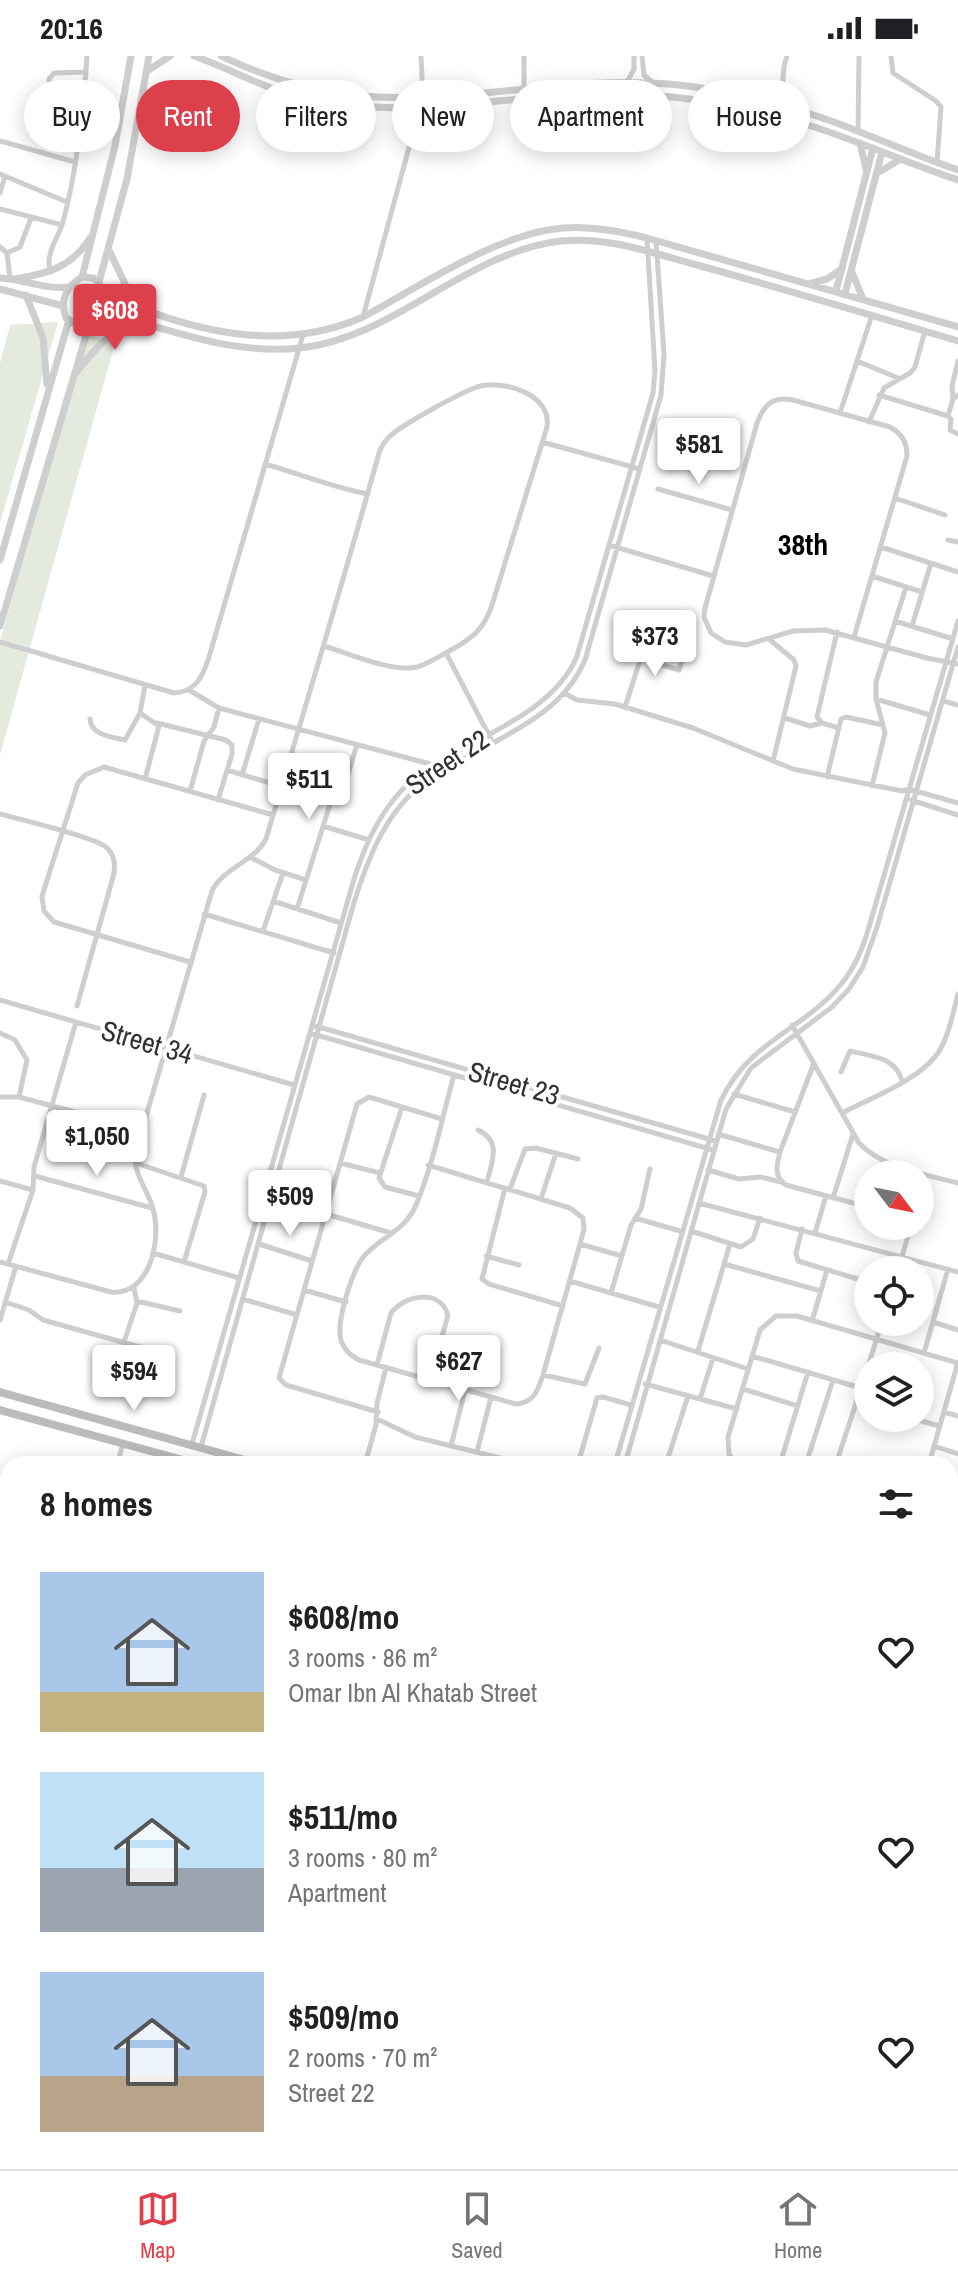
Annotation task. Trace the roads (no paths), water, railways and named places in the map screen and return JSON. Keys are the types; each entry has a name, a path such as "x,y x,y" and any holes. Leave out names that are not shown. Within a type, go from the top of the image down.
{"main road":[{"path":"0,1392 229,1456"},
{"path":"22,1416 27,1400"},
{"path":"0,1410 168,1456"}],"street":[{"path":"85,80 87,56"},
{"path":"82,277 115,146 131,56"},
{"path":"0,626 72,379 90,322 99,311 103,292 99,282 127,179 149,56"},
{"path":"147,71 170,56"},
{"path":"194,56 256,81"},
{"path":"221,56 284,80"},
{"path":"421,56 422,80"},
{"path":"524,56 524,80"},
{"path":"628,80 634,69 634,56"},
{"path":"642,56 644,75 650,80"},
{"path":"783,80 787,56"},
{"path":"858,131 859,56"},
{"path":"891,56 893,73 941,107 937,162"},
{"path":"49,80 54,73 86,72"},
{"path":"810,115 958,170"},
{"path":"810,126 958,180"},
{"path":"0,141 75,162"},
{"path":"860,143 867,173"},
{"path":"863,299 847,270 873,148"},
{"path":"51,272 48,260 62,225 76,152"},
{"path":"363,317 408,152"},
{"path":"841,292 882,152"},
{"path":"877,173 901,159"},
{"path":"0,193 3,175 67,202"},
{"path":"0,209 62,225"},
{"path":"7,253 20,247 31,218"},
{"path":"103,292 138,309 219,333 303,335 345,325 363,317 462,264 526,235 583,227 612,229 647,238 958,327"},
{"path":"12,279 51,272 73,258 93,233"},
{"name":"Street 22","path":"196,1447 259,1244 318,1036 341,923 369,840 398,794 435,765 538,703 569,673 577,656 655,382 647,238"},
{"path":"72,379 99,344 123,328 150,325 217,344 249,349 299,349 353,334 528,247 582,240 619,244 657,254 958,341"},
{"name":"Street 22","path":"196,1447 239,1278 294,1085 365,870 397,810 428,781 534,718 564,693 585,660 661,395 664,372 656,241"},
{"path":"0,247 7,253 12,279"},
{"path":"109,249 126,286 157,314"},
{"path":"810,283 847,270"},
{"path":"0,278 51,288 69,287 82,277 99,282"},
{"path":"69,287 63,306 69,320 78,325 90,322"},
{"path":"0,289 63,306"},
{"path":"26,295 39,323 46,353 46,400"},
{"path":"99,311 164,329"},
{"path":"840,413 872,315"},
{"path":"0,560 3,538 69,320"},
{"path":"869,422 879,395 891,382 910,373 915,367 925,331"},
{"path":"0,642 174,693 189,690 196,684 205,668 303,335"},
{"path":"249,349 250,336"},
{"path":"857,361 899,378"},
{"path":"948,416 956,397 952,386 958,361"},
{"path":"0,1262 111,1292 134,1288 145,1272 153,1253 156,1227 153,1208 139,1179 135,1155 190,962 212,891 219,880 251,858 262,846 300,730 379,453 389,437 478,387 503,386 538,399 548,415 542,442 486,622 471,639 416,667 402,668 324,646"},
{"path":"879,395 948,416 951,419 950,430 958,434"},
{"path":"854,637 907,456 907,447 898,432 869,422 785,398 771,401 764,407 757,423 713,576 704,617 711,633 717,639 746,645 804,629 837,632 854,637 945,662 956,664"},
{"path":"542,442 640,469"},
{"path":"265,464 307,475 328,486 368,494"},
{"path":"21,485 32,484 39,491"},
{"path":"658,489 732,510"},
{"path":"895,498 945,515"},
{"path":"948,540 958,542"},
{"path":"609,545 713,576"},
{"path":"881,547 958,572"},
{"path":"912,626 931,563"},
{"path":"872,576 922,592"},
{"path":"872,786 884,740 876,682 906,587"},
{"path":"895,621 953,639"},
{"path":"627,1456 713,1150 734,1094 751,1068 840,999 863,967 880,919 930,715 958,621"},
{"path":"822,723 817,714 837,632"},
{"path":"769,639 794,660 796,666 773,761"},
{"path":"912,790 956,664 958,647"},
{"path":"625,707 639,658 642,650 647,648 682,660 679,670 639,658"},
{"path":"446,653 493,743"},
{"path":"90,719 96,732 127,739 140,713 145,685"},
{"path":"189,690 219,708 435,765"},
{"path":"564,693 577,700 625,707 714,735 773,761 827,777 902,791 912,790 958,803"},
{"path":"876,699 930,715"},
{"path":"943,701 958,705"},
{"path":"190,791 204,741 214,727 219,708"},
{"path":"140,713 157,723 209,735 232,745 218,800"},
{"path":"827,777 841,719 846,717 884,726"},
{"path":"785,718 810,726 822,723 839,728"},
{"path":"242,775 259,719"},
{"path":"145,779 159,728 157,723"},
{"path":"297,909 323,826 337,790 348,774 357,745"},
{"path":"190,962 54,922 44,911 42,896 73,795 85,775 104,767 273,815"},
{"path":"227,770 283,787"},
{"path":"286,775 337,790"},
{"path":"902,791 910,799 958,815"},
{"path":"617,1456 707,1139 721,1100 734,1076 756,1052 831,995 857,960 910,799"},
{"path":"0,814 103,845 115,862 77,1006"},
{"path":"323,826 369,840"},
{"path":"251,858 306,880"},
{"path":"263,931 283,873"},
{"path":"273,901 341,923"},
{"path":"204,914 336,954"},
{"path":"842,1113 902,1081 936,1056 945,1040 958,994"},
{"name":"Street 34","path":"0,1000 294,1085"},
{"path":"8,1264 33,1190 51,1106 76,1022"},
{"name":"Street 23","path":"312,1025 716,1141"},
{"path":"792,1025 859,1143 884,1160"},
{"path":"0,1033 15,1040 27,1060 19,1097"},
{"name":"Street 23","path":"310,1033 713,1150"},
{"path":"841,1072 850,1051 893,1064 902,1081"},
{"path":"781,1182 776,1172 780,1152 814,1063"},
{"path":"428,1165 580,1213 584,1223 570,1281 538,1391 529,1401 516,1404 359,1360 342,1345 339,1333 360,1261 410,1218 454,1075"},
{"path":"734,1094 795,1112"},
{"path":"181,1177 204,1095"},
{"path":"0,1097 19,1097 142,1130"},
{"path":"442,1119 369,1097 360,1100 280,1381 378,1416 402,1432 491,1456"},
{"path":"402,1107 380,1173 380,1183 419,1196"},
{"path":"478,1130 491,1139 495,1148 487,1182"},
{"path":"815,1233 854,1133"},
{"path":"718,1134 780,1152"},
{"path":"563,1306 485,1282 481,1275 508,1189 525,1149 531,1147 578,1159"},
{"path":"541,1199 556,1153"},
{"path":"136,1163 201,1183 205,1189 184,1262"},
{"path":"340,1163 380,1173"},
{"path":"611,1293 635,1218 641,1209 650,1169"},
{"path":"708,1170 739,1179 761,1177 854,1203"},
{"path":"34,1175 153,1208"},
{"path":"934,1177 958,1183"},
{"path":"0,1181 33,1190"},
{"path":"699,1203 902,1256 907,1240"},
{"path":"326,1214 392,1234"},
{"path":"635,1218 681,1231"},
{"path":"691,1231 741,1247 750,1243 760,1218"},
{"path":"802,1229 797,1258 800,1262 854,1278"},
{"path":"259,1244 312,1261"},
{"path":"580,1244 622,1256"},
{"path":"698,1351 730,1244"},
{"path":"153,1253 239,1278"},
{"path":"486,1256 519,1265"},
{"path":"724,1264 821,1291"},
{"path":"934,1265 958,1272"},
{"path":"0,1317 16,1266"},
{"path":"934,1318 948,1269"},
{"path":"812,1321 827,1270"},
{"path":"570,1281 659,1307"},
{"path":"124,1342 137,1303 134,1288"},
{"path":"304,1290 346,1302"},
{"path":"377,1365 391,1313 396,1306 411,1297 439,1302 447,1309 448,1315 430,1380"},
{"path":"243,1299 297,1315"},
{"path":"5,1302 22,1306 43,1320 172,1356"},
{"path":"137,1303 180,1311"},
{"path":"732,1456 727,1446 748,1369 760,1330 770,1319 782,1315 812,1321 920,1352"},
{"path":"934,1322 958,1330"},
{"path":"873,1352 878,1336"},
{"path":"660,1340 748,1369"},
{"path":"543,1375 585,1384 599,1348"},
{"path":"752,1356 854,1386"},
{"path":"931,1456 958,1362 934,1356"},
{"path":"700,1399 713,1358"},
{"path":"367,1456 386,1368"},
{"path":"782,1456 808,1372"},
{"path":"809,1456 833,1380"},
{"path":"638,1382 737,1409"},
{"path":"743,1389 798,1406"},
{"path":"451,1446 465,1390"},
{"path":"669,1456 688,1396"},
{"path":"477,1452 491,1397"},
{"path":"580,1456 597,1398 631,1405"},
{"path":"839,1456 854,1408"},
{"path":"943,1412 958,1416"},
{"path":"934,1425 939,1426"},
{"path":"119,1456 123,1444"},
{"path":"934,1446 958,1454"}],"district":[{"name":"38th","path":"803,545"}]}
